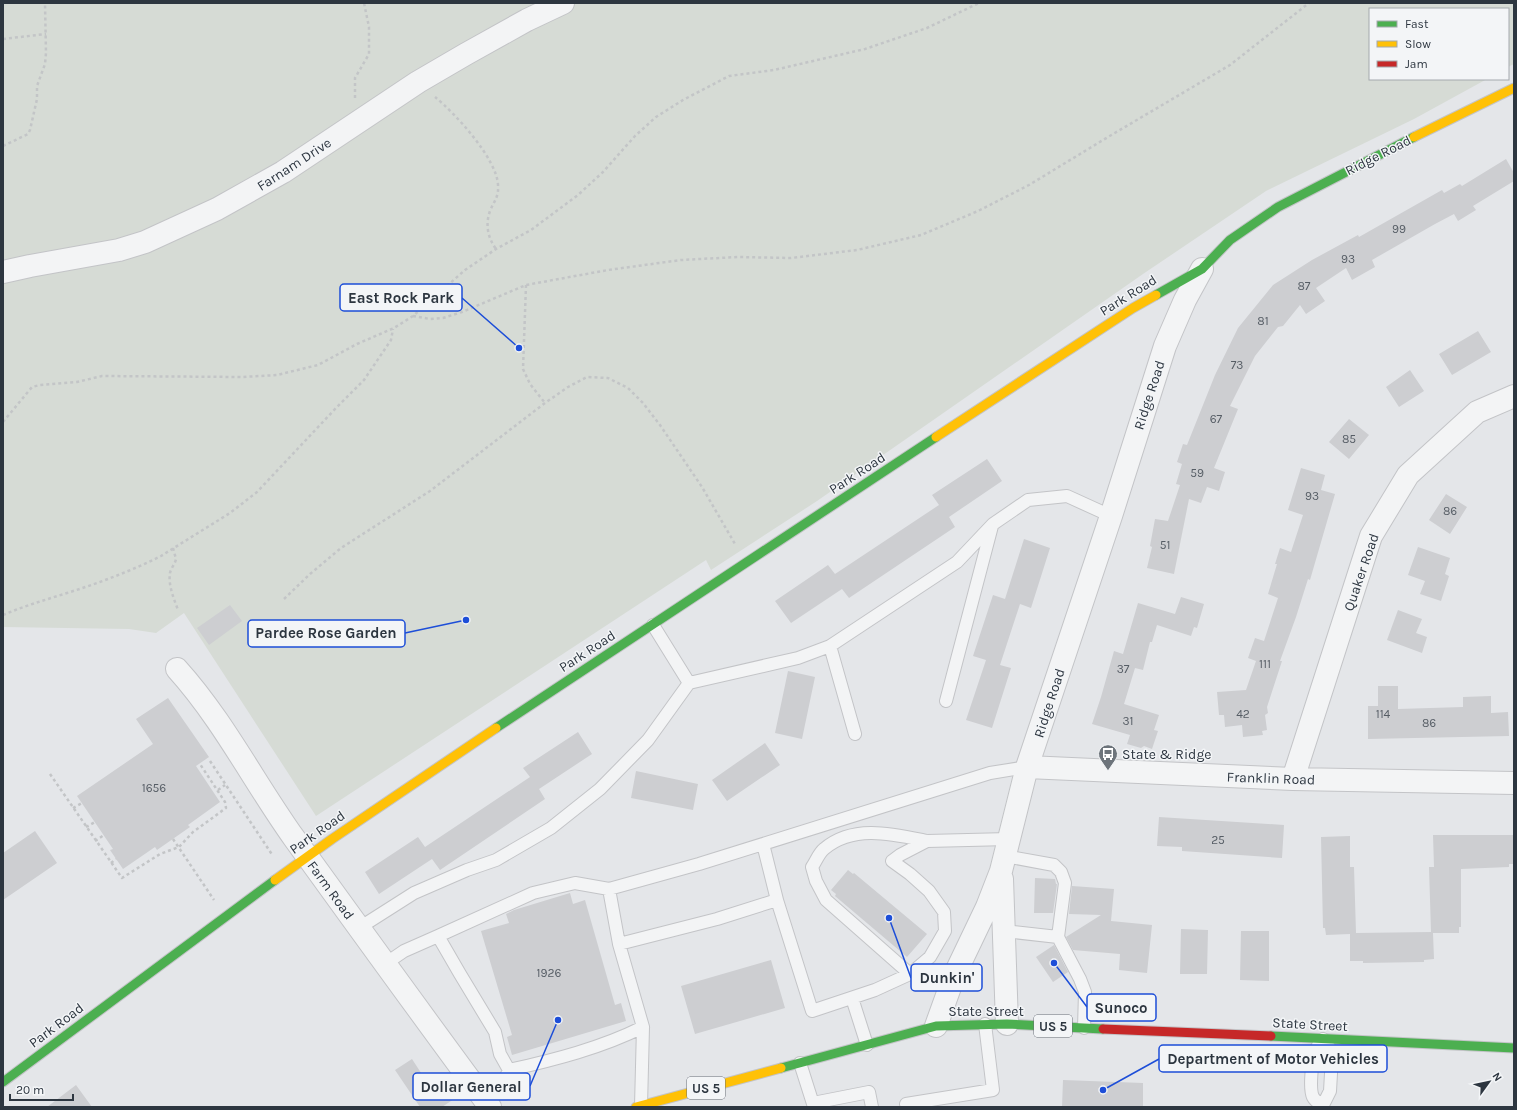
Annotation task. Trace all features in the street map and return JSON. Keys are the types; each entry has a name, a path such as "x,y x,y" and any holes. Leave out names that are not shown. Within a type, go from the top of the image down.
{"main road":[{"name":"Ridge Road","path":"1202,269 1230,240 1278,207 1352,168 1514,88"},
{"name":"Park Road","path":"3,1082 307,856 480,738 1133,308 1202,269"},
{"name":"State Street","path":"640,1107 936,1026 1007,1024 1514,1048"}],"street":[{"name":"Farnam Drive","path":"3,272 119,250 165,234 254,190 418,82 494,37 563,3"},
{"name":"Ridge Road","path":"936,1026 954,976 987,907 1005,855 1027,767 1111,516 1165,346 1185,300 1202,269"},
{"name":"Quaker Road","path":"1294,779 1371,536 1408,475 1478,412 1514,396"},
{"name":"Farm Road","path":"177,669 199,694 307,856 487,1104"},
{"name":"Franklin Road","path":"1027,767 1294,779 1514,783"},
{"name":"Ridge Road","path":"1005,855 1004,931 1007,1024"}],"lane":[{"path":"359,928 414,893 467,870 496,860 551,828 600,789 648,740 688,683 798,658 830,646 957,562 993,524 1028,500 1067,496 1111,516"},
{"path":"946,701 993,524"},
{"path":"653,624 688,683"},
{"path":"830,646 855,734"},
{"path":"385,964 404,952 533,893 575,883 609,889 699,864 848,818 918,794 990,773 1027,767"},
{"path":"848,818 852,835"},
{"path":"910,974 826,900 816,881 812,867 823,850 839,839 862,833 892,834 1054,865 1061,872 1065,882 1058,937 1080,979 1084,992 1084,1028"},
{"path":"763,844 777,900 812,1011 876,990 910,974 930,957 945,931 944,912 929,891 910,874 892,861 900,855 927,841"},
{"path":"609,889 619,944 643,1027 640,1107"},
{"path":"619,944 718,919 777,900"},
{"path":"1004,931 1058,937"},
{"path":"438,936 495,1032 500,1054 509,1070 506,1079 487,1104"},
{"path":"852,998 867,1045"},
{"path":"906,1104 993,1090 985,1024"},
{"path":"509,1070 539,1063 619,1039 643,1027"},
{"path":"1323,1039 1329,1047 1332,1056 1330,1090 1327,1099 1322,1106 1312,1096 1311,1090 1313,1057 1317,1046 1323,1039"},
{"path":"800,1063 814,1105 869,1092 872,1107"}],"path":[{"path":"3,146 28,134 30,130 37,99 37,86 45,64 45,3"},
{"path":"360,120 355,104 354,90 355,78 369,54 369,27 364,3"},
{"path":"3,422 32,387 77,382 102,376 243,378 277,375 318,365 357,344 394,328 413,316 465,270 496,249 531,230 578,195 603,172 635,136 656,117 714,83 729,76 774,70 865,49 927,28 979,3"},
{"path":"413,316 430,319 443,318 462,312 526,285 608,270 681,260 738,257 791,258 857,250 921,235 978,211 1029,185 1230,65 1309,3"},
{"path":"3,39 46,34"},
{"path":"418,82 442,102 458,120 486,154 494,169 498,185 497,200 490,212 487,226 490,240 496,249"},
{"path":"526,285 523,369 530,384 545,403"},
{"path":"3,615 124,573 161,556 230,513 257,492 364,380 391,340 394,328"},
{"path":"284,599 310,574 342,548 430,491 568,387 587,378 608,378 628,388 642,403 660,425 702,487 746,562"},
{"path":"173,548 176,559 170,574 170,582 173,597 178,610"},
{"path":"210,762 275,860"},
{"path":"50,774 110,863 122,878 160,854 179,847 193,832 226,808 225,802 218,790 200,764"},
{"path":"218,790 225,785"},
{"path":"73,808 82,803"},
{"path":"86,827 95,822"},
{"path":"95,841 104,835"},
{"path":"173,839 217,904"},
{"path":"110,863 116,859"}],"shaded area":[{"path":"3,3 1514,3 1514,64 1509,66 1509,8 1369,8 1369,80 1485,80 1414,119 1266,191 1143,274 817,501 711,570 706,560 316,816 184,613 156,633 129,629 3,627"}],"building":[{"path":"1506,159 1514,173 1514,181 1473,206 1476,210 1458,221 1454,214 1435,224 1372,260 1375,267 1352,280 1346,268 1316,288 1325,301 1306,314 1300,305 1283,326 1278,327 1255,356 1230,406 1238,409 1214,468 1225,472 1219,491 1207,487 1201,503 1189,499 1174,574 1147,568 1152,547 1150,546 1155,519 1168,521 1180,485 1176,484 1182,464 1177,462 1183,444 1187,445 1215,375 1238,328 1273,285 1312,260 1358,235 1359,237 1442,190 1444,193 1460,184 1462,186"},
{"path":"1478,331 1491,352 1452,375 1439,354"},
{"path":"1410,370 1424,391 1399,407 1386,387"},
{"path":"1349,419 1369,435 1349,459 1329,442"},
{"path":"987,459 1002,481 949,517 955,527 849,598 842,589 791,623 775,601 828,565 835,574 939,505 932,495"},
{"path":"1301,468 1325,475 1321,490 1335,494 1310,580 1308,579 1280,661 1282,661 1267,707 1268,713 1265,715 1267,730 1262,731 1263,735 1243,737 1242,725 1225,727 1224,715 1219,715 1217,692 1246,690 1256,661 1248,658 1255,638 1264,641 1278,598 1268,594 1280,548 1291,552 1303,515 1288,510"},
{"path":"1446,494 1467,507 1450,534 1429,520"},
{"path":"1024,539 1050,548 1031,608 1020,604 1000,665 1011,668 992,728 966,720 986,660 973,656 993,595 1005,599"},
{"path":"1418,547 1450,558 1445,574 1449,576 1441,601 1420,594 1425,581 1408,575"},
{"path":"1181,597 1204,604 1197,628 1194,627 1191,636 1157,625 1152,642 1150,642 1143,670 1135,668 1124,704 1159,715 1154,730 1158,731 1152,749 1144,746 1141,748 1127,744 1130,735 1092,724 1114,651 1123,654 1138,603 1175,614"},
{"path":"230,605 242,621 209,645 197,628"},
{"path":"1398,610 1422,619 1416,633 1427,637 1422,653 1387,640"},
{"path":"788,671 815,677 802,739 775,733"},
{"path":"1378,686 1398,686 1398,709 1463,707 1463,697 1491,696 1491,713 1508,712 1509,736 1368,739 1368,706 1378,706"},
{"path":"168,698 209,757 196,766 220,802 188,825 190,827 157,850 155,847 123,869 110,850 113,849 77,796 153,744 136,719"},
{"path":"578,732 592,754 539,789 545,799 440,870 432,859 379,894 365,872 418,837 425,847 530,777 523,768"},
{"path":"765,743 780,765 727,801 712,780"},
{"path":"636,771 698,784 693,810 631,798"},
{"path":"1159,817 1284,825 1282,858 1182,851 1182,847 1157,846"},
{"path":"35,831 57,863 3,900 3,853"},
{"path":"1433,835 1514,835 1514,864 1509,864 1509,867 1461,869 1461,927 1459,927 1459,933 1433,933 1434,959 1424,960 1424,962 1363,963 1363,961 1350,961 1350,934 1326,935 1325,928 1323,928 1321,837 1350,836 1350,867 1354,867 1356,933 1431,932 1429,867 1434,867"},
{"path":"848,870 853,874 854,873 927,934 907,957 835,896 836,894 831,890"},
{"path":"1035,878 1055,879 1057,884 1053,913 1034,913"},
{"path":"1072,886 1114,889 1111,921 1152,925 1147,973 1119,970 1120,954 1073,950 1066,937 1101,915 1069,914"},
{"path":"570,893 573,904 585,900 615,1005 621,1003 626,1021 512,1055 507,1037 512,1035 481,931 509,923 506,914 514,910"},
{"path":"1181,929 1208,930 1207,974 1180,974"},
{"path":"1241,931 1269,931 1269,981 1240,980"},
{"path":"1054,945 1068,972 1053,982 1036,957"},
{"path":"771,960 785,1008 695,1034 681,986"},
{"path":"412,1059 427,1082 437,1075 454,1099 442,1107 420,1107 395,1070"},
{"path":"1063,1080 1143,1083 1143,1107 1062,1107"},
{"path":"76,1085 92,1107 47,1107"}],"traffic: fast":[{"path":"1156,295 1202,269 1230,240 1278,207 1414,137"},
{"path":"496,728 936,437"},
{"path":"3,1082 275,880"},
{"path":"781,1068 936,1026 1007,1024 1103,1029"},
{"path":"1271,1036 1514,1048"}],"traffic: slow":[{"path":"1414,137 1514,88"},
{"path":"936,437 1133,308 1156,295"},
{"path":"275,880 332,839 496,728"},
{"path":"636,1107 781,1068"}],"traffic: jam":[{"path":"1103,1029 1271,1036"}],"place":[{"name":"East Rock Park","path":"519,348"},
{"name":"Pardee Rose Garden","path":"466,620"},
{"name":"State & Ridge","path":"1108,771"},
{"name":"Dunkin'","path":"889,918"},
{"name":"Sunoco","path":"1054,963"},
{"name":"Dollar General","path":"558,1020"},
{"name":"Department of Motor Vehicles","path":"1103,1090"}]}
